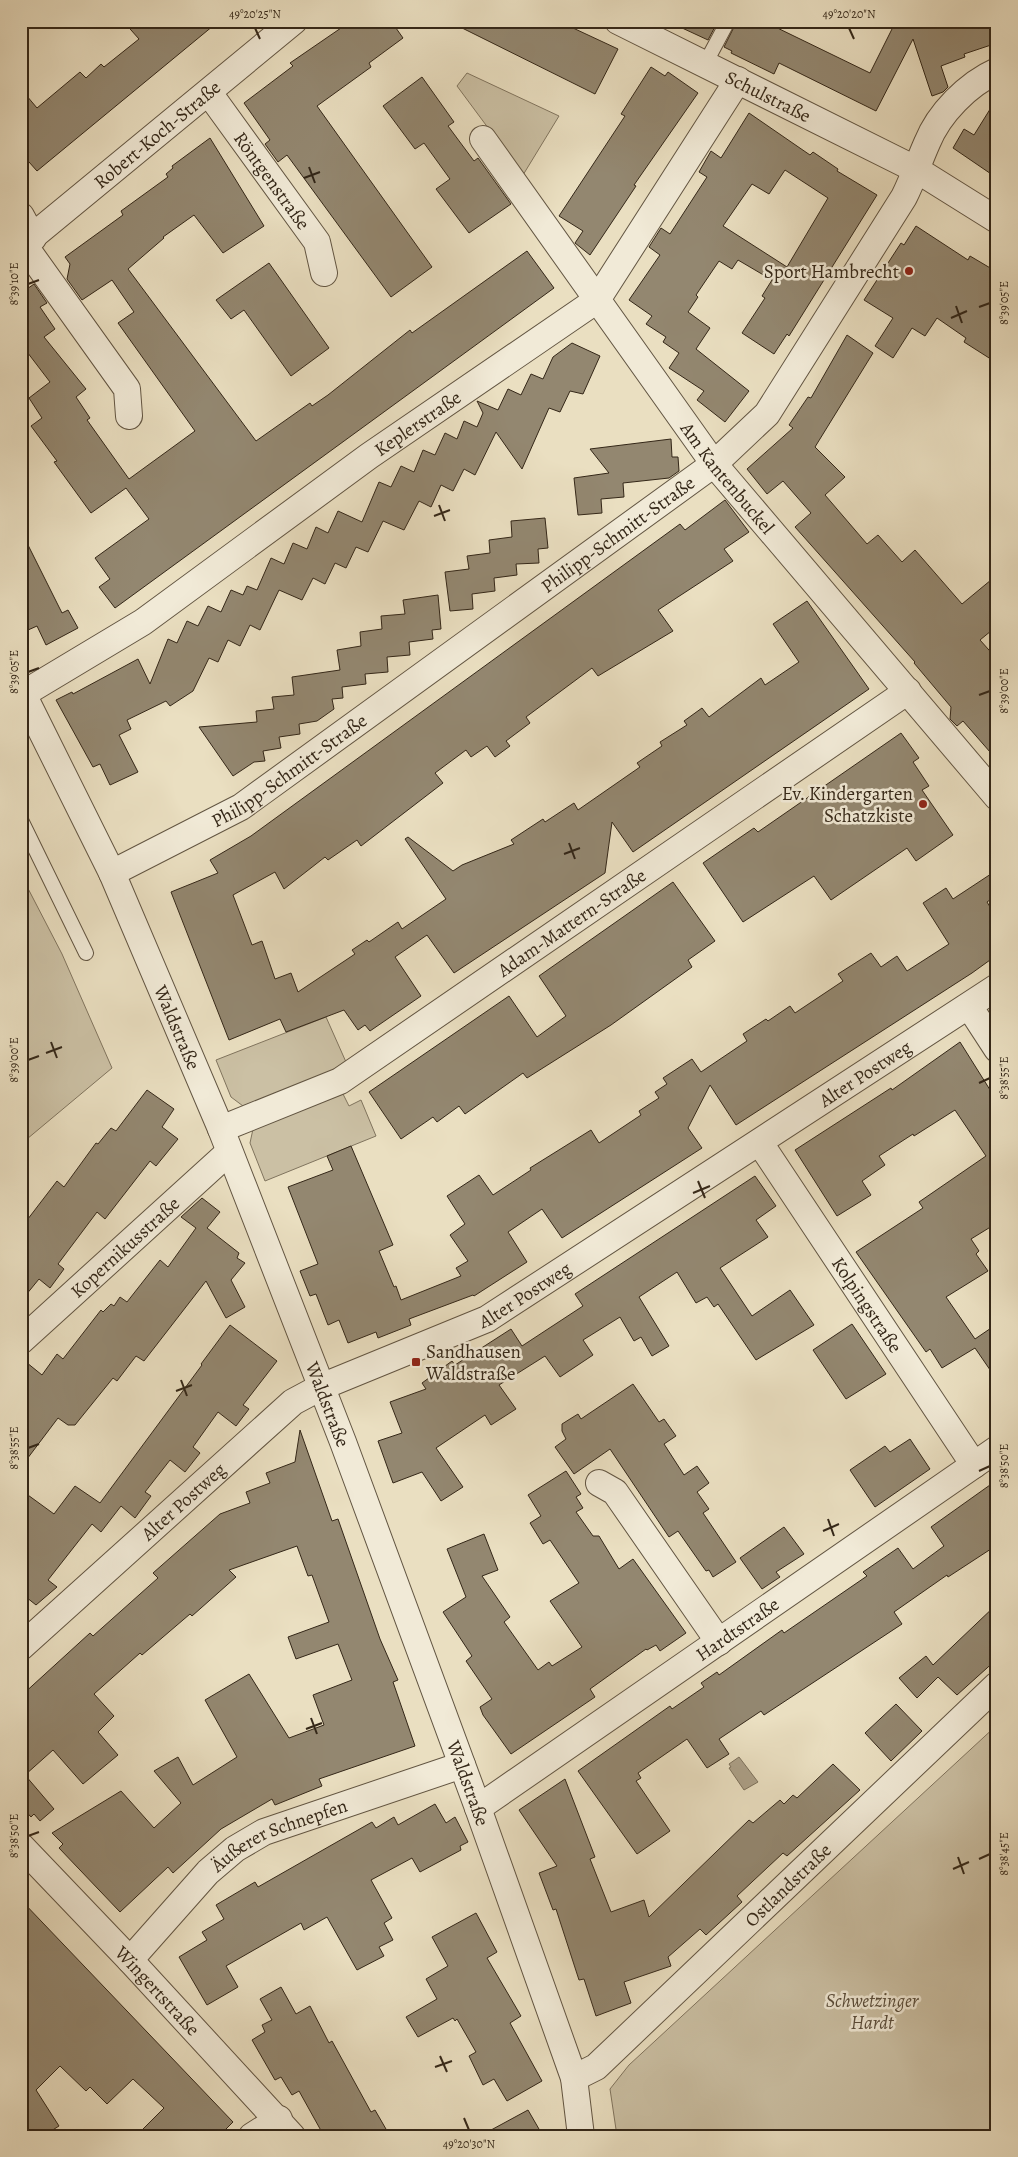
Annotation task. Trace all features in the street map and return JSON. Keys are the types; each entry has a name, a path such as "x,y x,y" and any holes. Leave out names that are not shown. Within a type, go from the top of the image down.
{"street":[{"name":"Robert-Koch-Straße","path":"25,236 208,92 294,21"},
{"name":"Schulstraße","path":"618,21 917,170 997,220"},
{"name":"Philipp-Schmitt-Straße","path":"112,873 241,807 714,464 767,414 904,197 917,170 927,141 947,110 965,92 987,75 997,71"},
{"name":"Keplerstraße","path":"22,692 143,622 369,456 597,300 738,80"},
{"name":"Röntgenstraße","path":"208,92 317,242 324,273"},
{"name":"Am Kantenbuckel","path":"483,139 714,464 997,796"},
{"path":"25,236 127,389 128,416"},
{"name":"Adam-Mattern-Straße","path":"225,1141 340,1081 908,691"},
{"name":"Waldstraße","path":"22,692 112,873 225,1141 347,1451 478,1808 574,2078 581,2136"},
{"name":"Alter Postweg","path":"21,1647 293,1402 321,1387 487,1319 997,987"},
{"path":"969,1006 997,1049"},
{"name":"Kopernikusstraße","path":"21,1341 225,1141"},
{"name":"Kolpingstraße","path":"760,1143 974,1465"},
{"name":"Hardtstraße","path":"478,1808 997,1449"},
{"path":"599,1482 615,1492 719,1642"},
{"name":"Ostlandstraße","path":"574,2078 596,2067 997,1685"},
{"name":"Äußerer Schnepfen","path":"130,1960 208,1872 235,1849 264,1832 462,1765"},
{"name":"Wingertstraße","path":"21,1846 130,1960 285,2128"},
{"path":"252,2136 285,2128"}],"lane":[{"path":"705,64 728,21"},
{"path":"21,820 86,953"}],"green space":[{"path":"467,73 559,116 523,175 457,86"},
{"path":"21,875 62,954 112,1068 21,1144"},
{"path":"326,1017 346,1062 327,1073 243,1106 231,1097 216,1060"},
{"path":"343,1094 349,1106 361,1100 376,1136 265,1181 250,1143 253,1129"},
{"name":"Schwetzinger Hardt","path":"997,1725 997,2136 617,2136 610,2089 629,2065"}],"shaded area":[{"path":"739,1757 758,1782 744,1790 729,1768 731,1767 729,1764"}],"building":[{"path":"123,21 219,21 37,171 21,153 21,89 37,108 80,72 86,78 101,64 104,67 139,39"},
{"path":"336,21 391,21 403,38 369,63 371,67 317,106 432,267 391,297 287,155 278,162 265,144 270,140 244,103 293,66 290,63 341,28"},
{"path":"448,21 558,21 618,49 595,94"},
{"path":"667,21 718,21 708,40"},
{"path":"737,21 763,21 870,73 896,21 997,21 997,43 964,54 965,57 941,66 948,87 943,92 932,96 913,39 876,111 779,63 774,74 731,53 732,51 724,47"},
{"path":"651,67 665,76 668,72 698,93 634,185 636,186 590,255 575,243 583,231 559,216 625,116 621,114"},
{"path":"422,77 454,122 448,126 474,161 478,158 511,204 469,233 436,189 450,179 424,143 415,149 383,106"},
{"path":"997,98 997,178 953,148 964,129 974,135"},
{"path":"749,113 810,155 813,152 838,169 837,171 877,195 789,336 787,334 774,354 742,333 765,298 762,296 772,280 738,260 732,269 719,261 696,295 698,297 688,312 710,328 696,349 749,391 725,422 697,400 704,391 669,368 679,353 663,342 666,337 646,324 652,316 629,300 660,255 649,247 661,228 670,234 707,177 699,172 711,151 721,158","holes":["785,170 828,198 787,267 723,226 752,184 769,194"]},
{"path":"210,138 264,226 223,253 194,215 163,237 128,269 256,441 310,403 312,406 328,395 410,330 412,333 527,251 554,288 115,608 99,587 110,579 95,558 149,519 126,488 91,513 54,462 57,461 31,426 42,418 29,398 50,382 21,344 21,281 27,289 34,284 47,303 40,307 55,329 44,337 86,389 76,397 90,418 87,420 129,479 195,431 118,323 134,312 112,280 82,300 67,279 70,264 65,257 123,215 121,211 168,177 166,174 173,168 172,166"},
{"path":"916,226 968,260 970,256 997,272 997,363 964,342 966,338 937,318 925,336 912,328 893,358 875,346 893,318 864,300 901,243 904,245"},
{"path":"269,263 329,348 291,376 244,310 231,319 216,300"},
{"path":"847,335 873,353 815,447 845,477 825,495 867,544 878,535 902,562 915,550 962,604 997,575 997,626 980,640 997,659 997,760 963,721 957,726 950,719 951,707 915,662 795,527 811,513 783,481 767,494 747,469 793,428 789,425 808,397 811,398"},
{"path":"572,343 600,356 583,394 570,391 560,412 549,408 522,469 496,432 475,475 464,469 453,491 441,485 431,507 419,501 404,530 383,521 368,552 356,547 346,568 335,563 325,584 313,578 302,600 279,590 260,630 250,625 240,646 228,640 218,662 209,658 193,691 170,706 166,701 127,720 131,729 119,735 138,772 110,785 100,764 93,767 56,700 72,692 73,694 138,659 150,684 168,639 177,643 187,621 198,626 208,606 221,612 231,590 243,595 247,586 257,590 271,558 284,564 293,543 307,549 316,527 328,533 338,511 362,522 379,482 391,487 401,466 414,472 423,450 435,455 445,433 457,439 464,421 477,427 483,413 477,401 498,410 508,389 521,395 531,374 543,379 553,357"},
{"path":"671,439 672,457 678,457 679,471 669,478 623,483 624,497 601,499 602,513 578,515 574,478 609,473 590,449"},
{"path":"725,500 749,532 724,549 733,561 658,610 673,631 598,676 592,668 526,717 530,723 506,741 510,746 495,757 487,746 471,757 466,750 435,773 443,783 361,846 357,840 328,860 325,857 284,889 275,872 233,895 252,945 262,941 275,979 291,973 298,992 355,954 352,950 367,940 369,942 398,922 402,929 446,899 405,839 408,837 453,871 462,865 514,844 511,840 543,819 545,822 574,803 578,810 640,767 637,763 662,746 660,742 687,725 684,721 702,708 709,717 761,678 765,685 799,662 773,624 807,601 869,689 633,852 612,822 605,873 454,973 427,935 395,957 421,996 370,1031 365,1025 358,1030 344,1010 286,1032 280,1019 229,1040 171,892 218,873 210,860 251,836 680,524 685,530"},
{"path":"545,518 548,548 538,549 539,563 516,564 517,575 494,578 495,591 472,594 473,609 450,611 445,572 469,569 467,556 490,553 489,540 512,537 511,521"},
{"path":"21,531 62,613 68,610 78,628 46,645 37,626 28,630 21,616"},
{"path":"438,595 441,629 432,630 433,639 409,642 410,655 387,657 388,672 365,674 366,684 342,687 343,698 332,699 334,709 317,721 299,724 300,734 279,737 281,748 263,751 265,761 254,762 233,776 199,727 257,722 256,711 274,709 272,697 294,695 292,677 340,670 337,650 361,646 360,632 382,629 381,616 405,614 403,600"},
{"path":"901,733 919,758 913,762 929,786 922,790 953,835 916,861 907,848 831,900 814,876 743,922 703,863 754,828 758,832"},
{"path":"997,870 997,895 987,902 997,918 997,955 972,973 736,1125 710,1085 688,1128 702,1148 562,1238 542,1209 508,1232 527,1262 474,1296 409,1319 411,1325 378,1338 376,1332 348,1343 339,1320 328,1325 316,1294 310,1296 300,1271 318,1264 288,1187 333,1170 327,1156 351,1146 393,1245 379,1251 401,1300 461,1276 456,1268 468,1261 450,1235 465,1224 447,1196 479,1175 493,1195 531,1170 530,1168 591,1130 599,1143 641,1115 639,1111 659,1098 655,1092 667,1084 663,1078 692,1059 701,1072 747,1041 743,1034 766,1019 768,1021 790,1006 795,1013 843,981 838,974 871,953 881,967 897,956 907,971 949,944 923,903 946,888 953,899"},
{"path":"673,882 715,941 688,960 692,967 611,1025 527,1078 523,1073 465,1114 459,1106 437,1122 433,1117 401,1139 369,1092 509,996 537,1037 566,1016 539,976"},
{"path":"960,1042 997,1101 997,1223 971,1239 979,1251 976,1254 988,1271 946,1297 975,1339 997,1324 997,1380 975,1348 942,1368 930,1349 926,1352 856,1252 923,1208 919,1202 986,1156 955,1110 879,1156 885,1165 862,1181 871,1195 837,1216 795,1150 891,1088 892,1090"},
{"path":"147,1090 174,1109 162,1127 178,1139 156,1166 150,1161 105,1219 97,1212 58,1264 64,1269 50,1288 39,1279 21,1301 21,1228 57,1181 64,1187 96,1143 98,1144 111,1128 116,1131"},
{"path":"755,1176 776,1206 756,1220 768,1237 720,1268 752,1316 790,1290 814,1325 756,1360 718,1304 714,1307 707,1297 696,1303 677,1272 639,1297 669,1346 652,1356 641,1337 634,1341 620,1317 583,1340 593,1355 560,1377 545,1356 499,1385 516,1409 491,1425 485,1415 436,1448 463,1487 441,1501 422,1472 393,1483 378,1441 402,1433 390,1402 426,1389 422,1383 452,1361 455,1365 511,1329 522,1346 583,1306 575,1294"},
{"path":"202,1198 220,1212 207,1228 239,1253 237,1258 245,1263 231,1280 245,1307 226,1318 206,1281 144,1361 136,1356 117,1381 113,1378 75,1425 68,1425 58,1418 21,1467 21,1358 42,1375 57,1354 63,1359 101,1310 103,1312 111,1304 114,1306 120,1297 127,1302 160,1260 168,1267 196,1228 181,1217"},
{"path":"852,1324 886,1374 846,1399 813,1350"},
{"path":"230,1325 277,1361 243,1405 249,1409 236,1426 218,1412 193,1447 200,1453 185,1472 170,1460 145,1492 151,1496 135,1518 121,1506 101,1532 92,1524 48,1580 57,1587 36,1605 21,1593 21,1490 54,1514 75,1486 100,1503"},
{"path":"633,1384 659,1422 664,1419 676,1436 664,1444 684,1475 697,1466 709,1483 697,1492 709,1509 703,1513 736,1562 713,1577 709,1570 706,1571 678,1531 669,1537 610,1449 574,1474 555,1447 566,1439 562,1431 562,1424 578,1414 581,1419"},
{"path":"300,1430 332,1521 338,1519 380,1639 398,1680 393,1682 415,1746 319,1779 322,1786 275,1805 272,1799 221,1829 173,1873 168,1867 120,1912 59,1848 63,1844 52,1833 121,1791 154,1828 181,1803 154,1771 178,1757 193,1785 237,1757 205,1700 249,1674 289,1738 324,1725 313,1695 352,1680 338,1644 296,1659 288,1637 329,1622 312,1575 308,1576 297,1546 229,1570 236,1577 192,1616 190,1614 142,1655 140,1653 94,1694 114,1716 98,1732 118,1755 83,1784 53,1750 25,1775 54,1809 40,1821 34,1814 31,1817 21,1806 21,1696 90,1633 93,1636 158,1578 153,1573 220,1514 250,1503 246,1492 270,1483 266,1473 295,1462"},
{"path":"910,1439 930,1469 875,1507 850,1470 885,1446 890,1452"},
{"path":"566,1471 581,1494 576,1497 583,1508 576,1512 593,1536 599,1536 619,1569 633,1559 686,1633 660,1651 656,1645 646,1649 590,1689 595,1697 511,1754 483,1715 480,1707 492,1699 466,1661 472,1656 443,1612 466,1597 447,1549 484,1534 498,1570 482,1576 510,1617 504,1622 538,1670 549,1662 552,1666 582,1647 550,1601 579,1583 550,1540 543,1544 530,1523 541,1516 528,1495"},
{"path":"997,1480 997,1545 948,1577 947,1575 894,1612 902,1624 764,1715 761,1711 719,1739 729,1754 707,1768 687,1739 638,1773 641,1778 636,1781 670,1831 637,1854 578,1771 670,1706 672,1709 704,1687 701,1683 717,1672 719,1675 782,1630 784,1633 867,1576 863,1572 898,1548 913,1569 944,1546 931,1527"},
{"path":"784,1527 804,1554 776,1572 780,1577 762,1589 740,1558"},
{"path":"997,1604 997,1659 957,1695 938,1677 917,1698 899,1678 926,1656 933,1665"},
{"path":"896,1704 922,1731 891,1761 865,1733"},
{"path":"833,1764 860,1790 787,1856 783,1853 737,1896 742,1902 706,1935 700,1929 668,1957 671,1966 624,1982 631,2003 596,2016 584,1979 579,1980 556,1909 553,1910 539,1873 557,1866 519,1810 565,1779 595,1857 590,1859 611,1912 644,1900 649,1917 749,1820 753,1823 780,1800 784,1804 793,1795 797,1798"},
{"path":"435,1804 446,1823 455,1817 468,1842 460,1846 461,1850 420,1872 412,1858 371,1880 392,1918 384,1923 393,1940 379,1947 384,1956 357,1970 327,1917 304,1930 301,1923 226,1966 238,1987 207,2005 179,1957 207,1940 202,1932 224,1919 216,1905 255,1882 258,1887 372,1822 376,1828 394,1817 398,1825"},
{"path":"21,1900 233,2122 219,2136 136,2136 164,2108 133,2079 107,2104 90,2087 86,2091 60,2066 36,2090 59,2126 43,2136 21,2136"},
{"path":"476,1913 497,1952 487,1958 521,2016 510,2023 542,2081 507,2101 494,2079 483,2085 469,2056 476,2052 457,2019 455,2021 453,2018 418,2037 406,2017 437,1999 426,1979 448,1966 432,1937"},
{"path":"281,1987 296,2014 310,2006 329,2043 332,2041 371,2112 375,2110 390,2136 324,2136 299,2091 292,2095 281,2077 275,2080 252,2040 265,2032 262,2025 272,2020 260,1999"},
{"path":"528,2110 543,2136 480,2136"}],"place":[{"name":"Sport Hambrecht","path":"909,271"},
{"name":"Ev. Kindergarten Schatzkiste","path":"923,804"},
{"name":"Sandhausen Waldstraße","path":"416,1362"}]}
